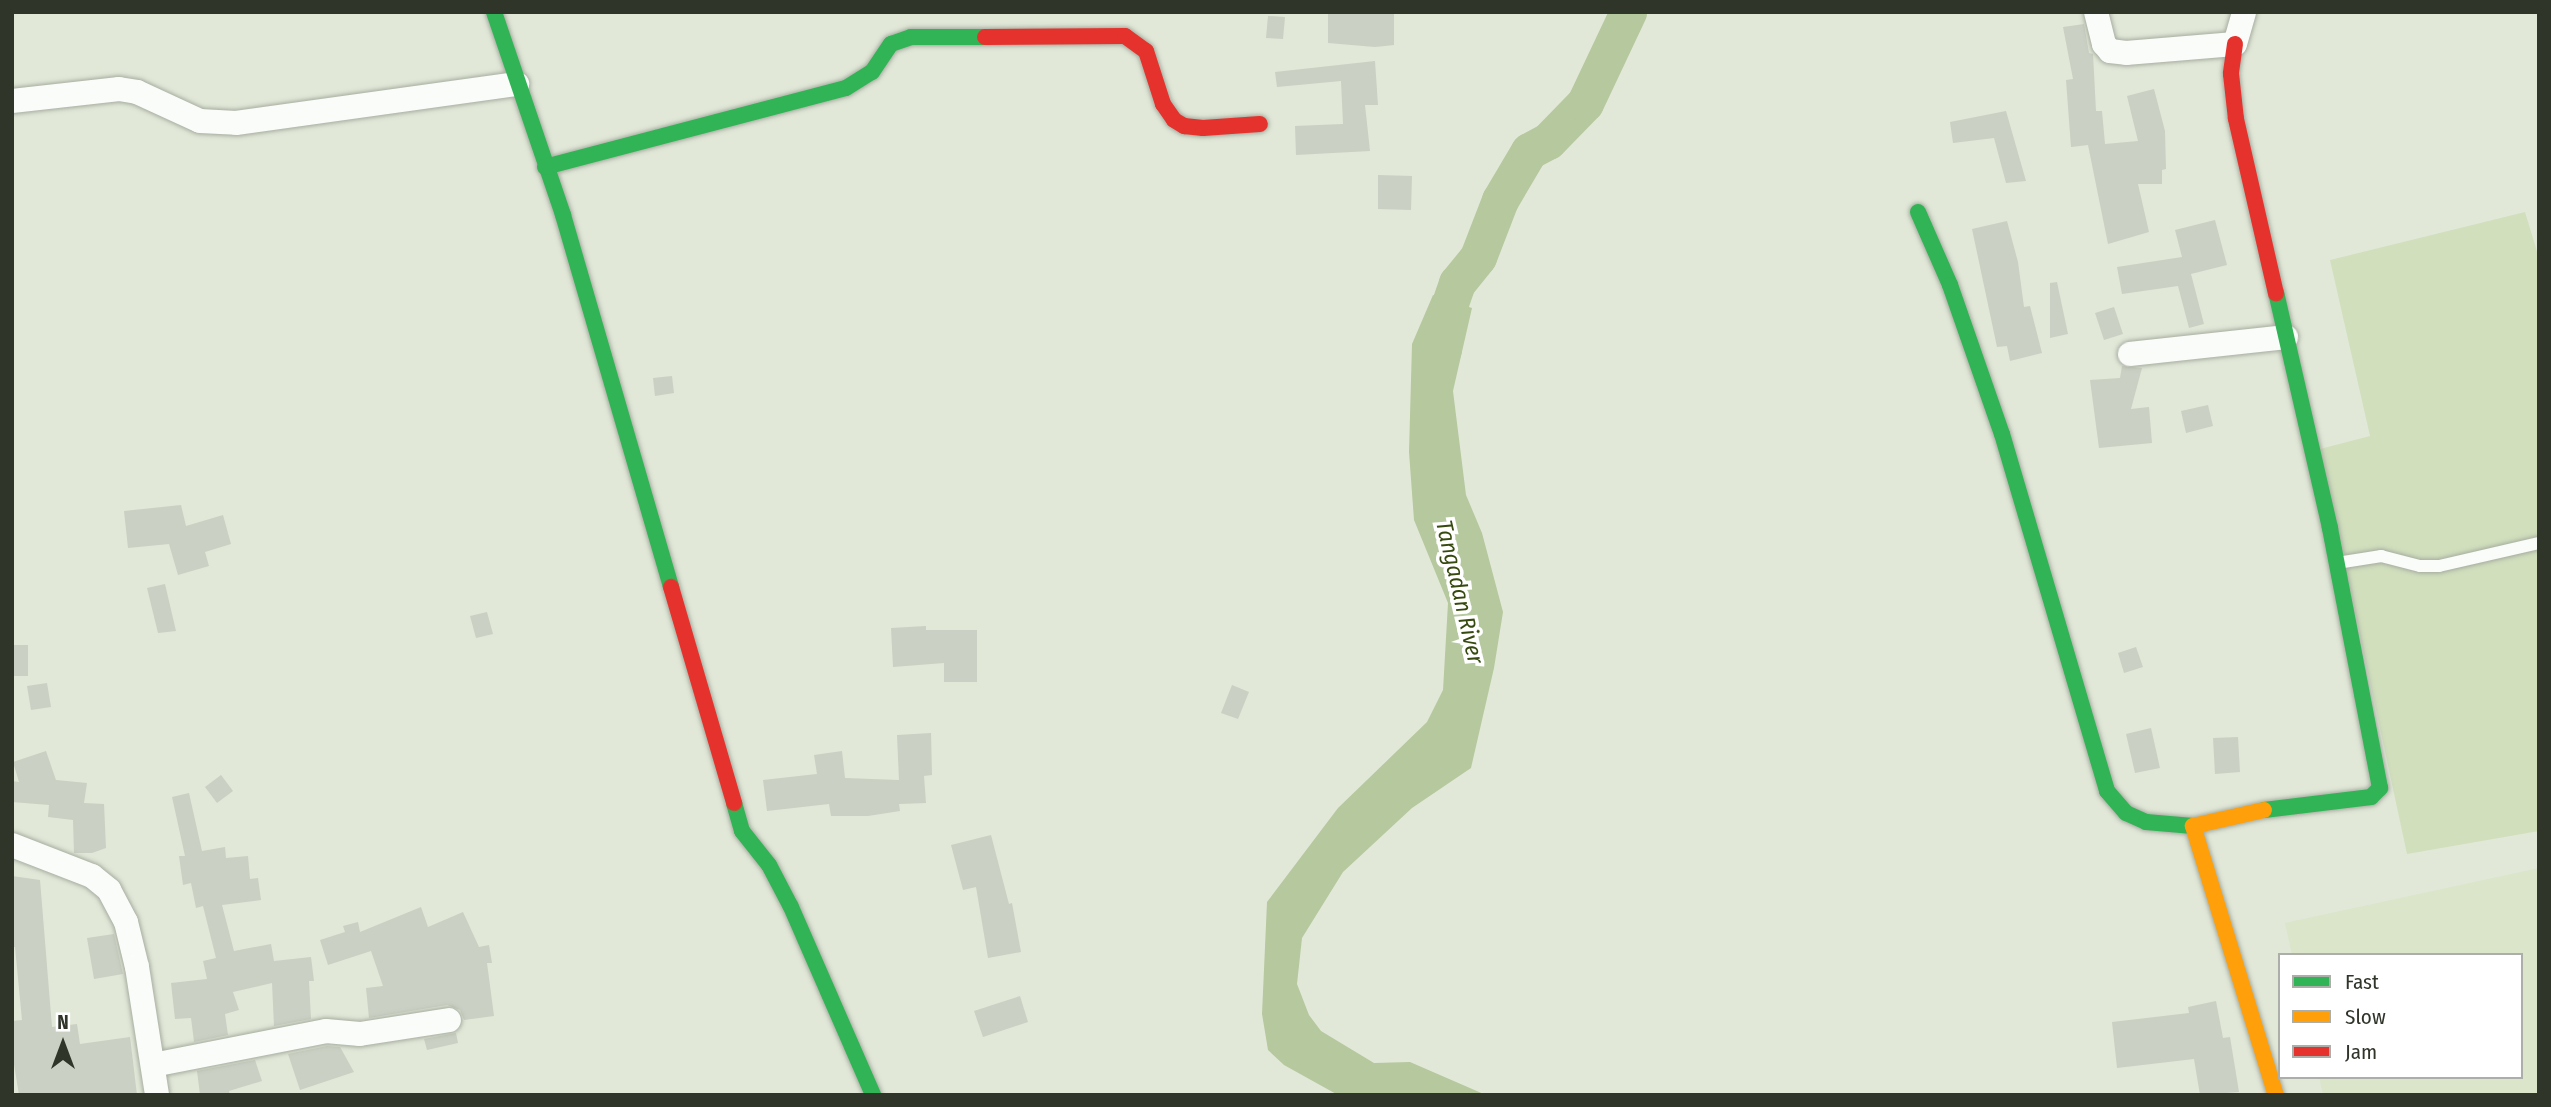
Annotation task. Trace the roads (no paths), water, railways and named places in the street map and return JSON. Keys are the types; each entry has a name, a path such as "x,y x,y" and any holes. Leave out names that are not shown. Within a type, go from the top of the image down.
{"street":[{"path":"494,12 563,215 743,831 769,865 791,908 873,1095"},
{"path":"2096,12 2104,44 2110,51 2126,53 2235,44"},
{"path":"1918,212 1950,285 1997,421 2107,791 2126,813 2146,822 2193,826 2229,816 2377,793 2379,780 2337,564 2231,93 2235,44 2244,12"},
{"path":"545,167 846,88 872,72 891,44 911,37 1125,37 1138,42 1146,51 1163,104 1174,120 1184,126 1203,128 1260,124"},
{"path":"12,101 119,89 146,96 200,121 236,123 517,84"},
{"path":"2130,354 2286,337"},
{"path":"2193,826 2276,1095"},
{"path":"12,845 92,876 109,890 126,922 137,967 157,1095"},
{"path":"153,1065 326,1031 360,1034 449,1020"}],"lane":[{"path":"2337,564 2381,556 2420,566 2439,566 2539,543"}],"water":[{"path":"1433,295 1472,308 1453,391 1466,495 1482,533 1503,612 1494,668 1471,768 1412,808 1343,872 1302,938 1297,984 1309,1015 1321,1031 1374,1063 1410,1062 1486,1095 1338,1095 1284,1065 1268,1050 1262,1014 1267,902 1338,808 1427,722 1443,690 1448,603 1414,520 1409,452 1412,344"}],"waterway":[{"name":"Tangadan River","path":"1443,349 1442,326 1457,283 1478,257 1500,200 1529,151 1548,141 1585,103 1628,12"}]}
